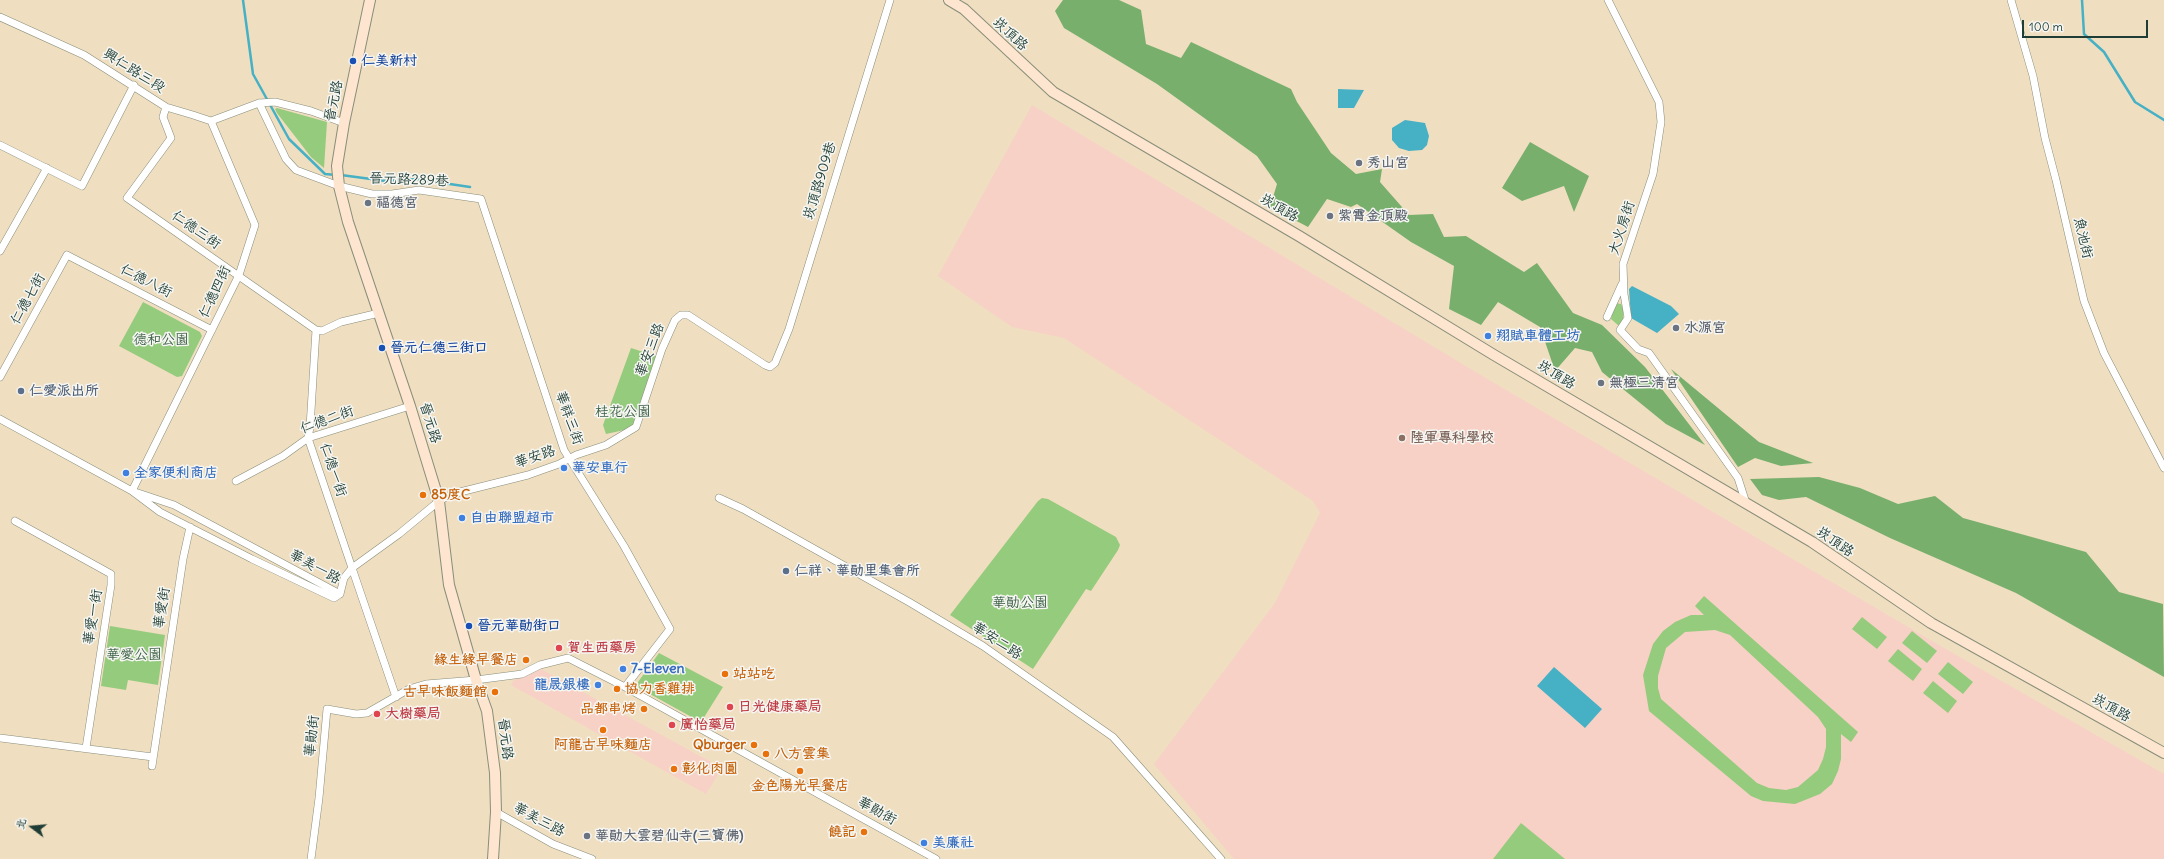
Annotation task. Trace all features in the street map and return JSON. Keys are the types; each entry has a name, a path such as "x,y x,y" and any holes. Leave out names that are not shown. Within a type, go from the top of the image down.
{"street":[{"name":"晉元路","path":"370,0 344,123 337,166 339,186 348,222 410,406 439,501 449,585 476,680 488,712 495,773 496,812 493,859"},
{"name":"崁頂路909巷","path":"770,367 775,363 789,329 890,0"},
{"name":"崁頂路","path":"949,0 964,9 1053,92 1299,236 1494,355 1812,542 1930,623 2164,754"},
{"name":"大火房街","path":"1608,0 1659,102 1661,122 1653,174 1623,264 1623,282 1628,318 1620,330 1638,349 1650,353 1738,478 1746,503"},
{"name":"魚池街","path":"2011,0 2033,76 2045,138 2084,301 2104,353 2164,468"},
{"name":"興仁路三段","path":"0,17 84,55 134,85 166,107 211,120"},
{"path":"0,145 82,186 134,85"},
{"path":"211,120 259,104 275,102 312,111 344,123"},
{"name":"晉元路289巷","path":"259,104 286,159 296,170 339,186 372,194 392,194 419,190 481,199"},
{"name":"仁德三街","path":"166,107 163,117 171,138 127,198 316,330"},
{"name":"仁德四街","path":"132,491 239,275 255,225 211,120"},
{"path":"0,252 7,242 47,168"},
{"name":"華祥三街","path":"481,199 564,450 624,546 670,629 625,687"},
{"name":"仁德八街","path":"67,255 212,330"},
{"name":"仁德七街","path":"0,377 67,255"},
{"path":"1607,317 1623,282"},
{"path":"316,330 322,331 341,322 379,313"},
{"name":"華安三路","path":"636,427 662,349 675,320 681,315 688,314 770,367"},
{"name":"仁德一街","path":"316,330 308,438 396,697"},
{"name":"仁德二街","path":"236,481 282,456 308,438 410,406"},
{"name":"華美一路","path":"0,419 132,491 160,512 252,559 334,598 340,594 174,505 132,491"},
{"name":"華安路","path":"439,501 452,494 528,475 606,445 636,427"},
{"name":"華安二路","path":"719,498 743,509 909,602 983,646 1113,737 1221,859"},
{"path":"340,594 344,578 352,568 399,534 439,501"},
{"name":"華愛一街","path":"15,522 111,574 111,585 86,748"},
{"name":"華愛街","path":"152,766 183,559 190,526"},
{"name":"華勛街","path":"311,859 319,798 327,710 356,714 367,713 409,689 426,684 439,681 476,680 522,674 540,664 568,658 625,687 936,859"},
{"path":"0,738 153,757"},
{"name":"華美三路","path":"496,812 553,844 592,859"}],"shaded area":[{"name":"陸軍專科學校","path":"1032,105 1479,374 1930,640 2164,774 2164,859 1234,859 1154,764 1275,603 1320,513 1313,501 1064,338 1012,327 938,276"},
{"path":"539,668 722,768 706,794 511,685 517,675"}],"green space":[{"path":"1063,0 1119,0 1141,10 1146,44 1181,58 1191,42 1291,89 1297,102 1331,153 1356,174 1382,169 1380,182 1409,215 1433,214 1444,237 1466,236 1524,272 1537,263 1573,313 1602,325 1645,367 1705,445 1666,424 1602,372 1592,352 1575,348 1555,371 1540,327 1498,302 1481,325 1449,309 1454,266 1411,242 1357,204 1351,207 1327,199 1308,227 1270,207 1277,184 1257,156 1157,84 1064,28 1055,11"},
{"path":"277,108 327,122 324,168 311,157 277,113 275,109"},
{"path":"1530,142 1589,176 1574,212 1564,186 1522,201 1502,188"},
{"name":"德和公園","path":"143,302 200,332 202,336 182,376 177,377 119,346"},
{"path":"1615,303 1621,304 1623,309 1623,322 1619,326 1611,319"},
{"name":"桂花公園","path":"631,348 659,357 635,422 629,429 606,434 603,425"},
{"path":"1671,369 1759,442 1813,463 1781,466 1755,458 1738,467"},
{"path":"1819,477 1860,488 1898,504 1935,496 1963,518 2086,552 2119,592 2163,604 2164,677 2016,593 1890,538 1806,497 1779,500 1762,495 1750,479"},
{"name":"華勛公園","path":"1042,498 1048,499 1116,537 1120,545 1091,591 1086,589 1033,669 950,615 1038,501"},
{"path":"1704,596 1858,732 1851,742 1841,734 1841,759 1838,771 1832,784 1820,794 1795,804 1763,801 1751,796 1649,711 1643,675 1653,644 1663,631 1675,622 1691,615 1704,615 1695,606","holes":["1715,630 1730,635 1818,717 1826,729 1826,747 1818,770 1798,787 1786,790 1769,788 1757,783 1661,699 1658,688 1658,676 1666,648 1685,632"]},
{"path":"1862,617 1887,637 1877,649 1852,629"},
{"name":"華愛公園","path":"110,626 165,635 158,685 128,680 126,690 101,686"},
{"path":"1912,631 1937,651 1927,663 1902,643"},
{"path":"1898,649 1922,669 1913,681 1888,661"},
{"path":"659,653 723,687 703,719 697,720 639,688 638,682"},
{"path":"1948,662 1973,682 1963,694 1938,674"},
{"path":"1933,681 1957,701 1948,713 1923,693"},
{"path":"1521,823 1565,859 1493,859"}],"water":[{"path":"1338,89 1364,90 1354,108 1338,108"},
{"path":"1405,120 1425,123 1429,136 1427,145 1422,150 1409,151 1399,148 1392,140 1392,128"},
{"path":"1632,286 1671,306 1679,314 1657,333 1631,318 1629,289"},
{"path":"1554,667 1602,709 1585,728 1537,686"}],"waterway":[{"path":"243,0 253,74 289,139 325,174 336,175"},
{"path":"2082,0 2084,34 2104,52 2135,102 2164,120"},
{"path":"341,175 386,181 416,179 470,187"}],"place":[{"name":"仁美新村","path":"353,61"},
{"name":"秀山宮","path":"1359,163"},
{"name":"福德宮","path":"368,203"},
{"name":"紫霄金頂殿","path":"1330,216"},
{"name":"水源宮","path":"1676,328"},
{"name":"翔賦車體工坊","path":"1488,336"},
{"name":"晉元仁德三街口","path":"382,348"},
{"name":"無極三清宮","path":"1601,383"},
{"name":"仁愛派出所","path":"21,391"},
{"name":"陸軍專科學校","path":"1402,438"},
{"name":"華安車行","path":"564,468"},
{"name":"全家便利商店","path":"126,473"},
{"name":"85度C","path":"423,495"},
{"name":"自由聯盟超市","path":"462,518"},
{"name":"仁祥、華勛里集會所","path":"786,571"},
{"name":"晉元華勛街口","path":"469,626"},
{"name":"賀生西藥房","path":"559,648"},
{"name":"緣生緣早餐店","path":"526,660"},
{"name":"7-Eleven","path":"623,669"},
{"name":"站站吃","path":"725,674"},
{"name":"龍晟銀樓","path":"598,685"},
{"name":"協力香雞排","path":"617,689"},
{"name":"古早味飯麵館","path":"495,692"},
{"name":"日光健康藥局","path":"730,707"},
{"name":"品都串烤","path":"644,709"},
{"name":"大樹藥局","path":"377,714"},
{"name":"廣怡藥局","path":"672,725"},
{"name":"阿龍古早味麵店","path":"603,730"},
{"name":"Qburger","path":"754,745"},
{"name":"八方雲集","path":"766,754"},
{"name":"彰化肉圓","path":"674,769"},
{"name":"金色陽光早餐店","path":"800,771"},
{"name":"饒記","path":"864,832"},
{"name":"華勛大雲碧仙寺(三寶佛)","path":"587,836"},
{"name":"美廉社","path":"924,843"}]}
